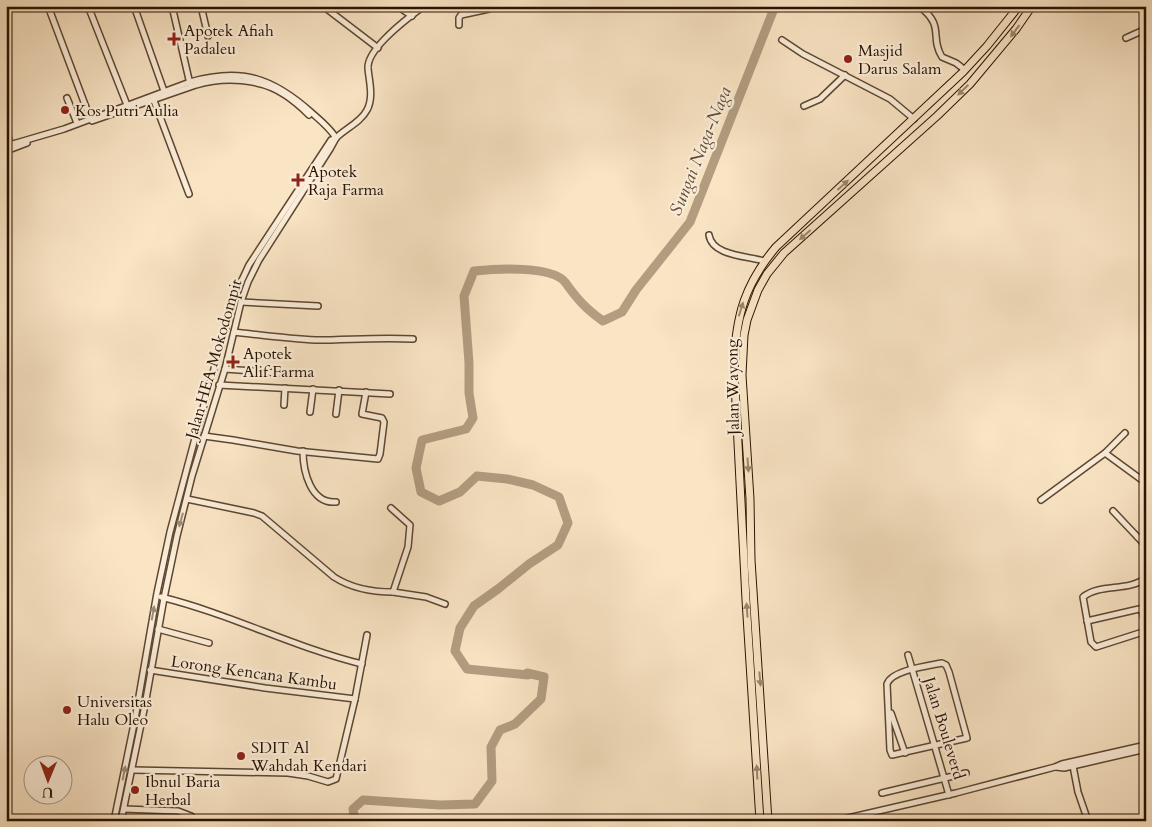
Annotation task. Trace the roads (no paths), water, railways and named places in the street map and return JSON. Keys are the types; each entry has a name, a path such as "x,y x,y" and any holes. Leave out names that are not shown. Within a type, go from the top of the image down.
{"main road":[{"name":"Jalan Wayong","path":"760,821 734,364 736,328 740,311 756,273 782,241 966,70 1019,6"},
{"name":"Jalan Wayong","path":"768,821 751,560 750,498 742,375 744,334 747,320 758,290 767,274 784,253 970,84 1016,29 1032,6"},
{"path":"987,46 996,54"}],"street":[{"path":"48,6 90,118"},
{"path":"88,6 127,105"},
{"path":"134,6 164,91"},
{"path":"172,6 190,85"},
{"path":"201,6 208,36"},
{"path":"275,6 280,6"},
{"path":"323,6 378,48"},
{"path":"397,6 412,16"},
{"path":"6,151 64,130 90,118 153,98 164,91 227,80 256,84 284,94 336,138 345,128 363,116 368,108 370,97 368,61 389,34 424,6"},
{"path":"459,25 459,18 462,15 488,9 490,6"},
{"path":"918,6 931,17 934,23 939,51 942,57 966,70"},
{"path":"1126,38 1146,29"},
{"path":"782,40 803,54 890,99 914,118"},
{"path":"804,106 820,99 845,75"},
{"path":"70,127 190,85"},
{"path":"67,98 77,123"},
{"path":"153,98 189,194"},
{"path":"6,131 8,146 64,130"},
{"name":"Jalan HEA Mokodompit","path":"121,821 164,598 192,476 220,385 241,302 259,260 336,138"},
{"name":"Jalan HEA Mokodompit","path":"114,821 156,596 185,474 227,322 240,284 249,265 331,140 336,138"},
{"path":"709,235 712,243 726,252 764,261"},
{"path":"241,302 318,306"},
{"path":"234,332 312,340 359,340 383,337 413,339"},
{"path":"224,369 292,374"},
{"path":"220,385 390,394"},
{"path":"284,404 285,388"},
{"path":"310,412 313,389"},
{"path":"336,414 339,390"},
{"path":"204,436 302,452 378,459 384,422 382,418 362,414 366,392"},
{"path":"198,425 207,427"},
{"path":"1041,500 1106,453 1125,433"},
{"path":"302,452 306,474 314,490 323,501 336,502"},
{"path":"1106,453 1146,484"},
{"path":"185,474 192,476"},
{"path":"187,499 262,516 342,582 364,589 426,597 445,604"},
{"path":"391,508 407,521 410,528 408,547 393,592"},
{"path":"1113,511 1146,546"},
{"path":"1088,621 1139,609 1142,611 1146,630 1096,647 1091,642 1083,598 1085,595 1104,589 1135,584 1146,578"},
{"path":"156,596 195,606 261,631 362,664"},
{"path":"158,629 209,643"},
{"path":"132,770 288,773 332,782 338,776 367,635"},
{"name":"Jalan Bouleverd","path":"908,655 951,794"},
{"path":"942,663 946,665 968,737 895,755 891,752 887,684 896,674 913,669 942,663"},
{"name":"Lorong Kencana Kambu","path":"150,670 265,688 355,699"},
{"path":"889,708 905,753"},
{"path":"131,737 138,738"},
{"path":"835,821 1146,745"},
{"path":"1055,767 1064,768 1146,749"},
{"path":"1073,766 1078,792 1088,821"},
{"path":"882,793 966,773"},
{"path":"124,809 178,811 191,816"}],"waterway":[{"name":"Sungai Naga-Naga","path":"355,821 353,809 363,800 440,805 475,804 492,781 491,747 500,730 515,724 541,699 544,677 527,673 528,675 467,669 455,651 460,628 474,606 529,564 558,545 568,523 559,497 533,485 507,479 477,476 460,492 439,501 421,492 416,468 422,440 466,429 473,418 469,393 469,363 464,296 474,271 522,269 548,273 565,282 582,303 603,321 622,312 636,290 690,222 775,6"}],"place":[{"name":"Apotek Afiah Padaleu","path":"174,39"},
{"name":"Masjid Darus Salam","path":"848,59"},
{"name":"Kos Putri Aulia","path":"65,110"},
{"name":"Apotek Raja Farma","path":"298,180"},
{"name":"Apotek Alif Farma","path":"233,362"},
{"name":"Universitas Halu Oleo","path":"67,710"},
{"name":"SDIT Al Wahdah Kendari","path":"241,756"},
{"name":"Ibnul Baria Herbal","path":"135,790"}]}
